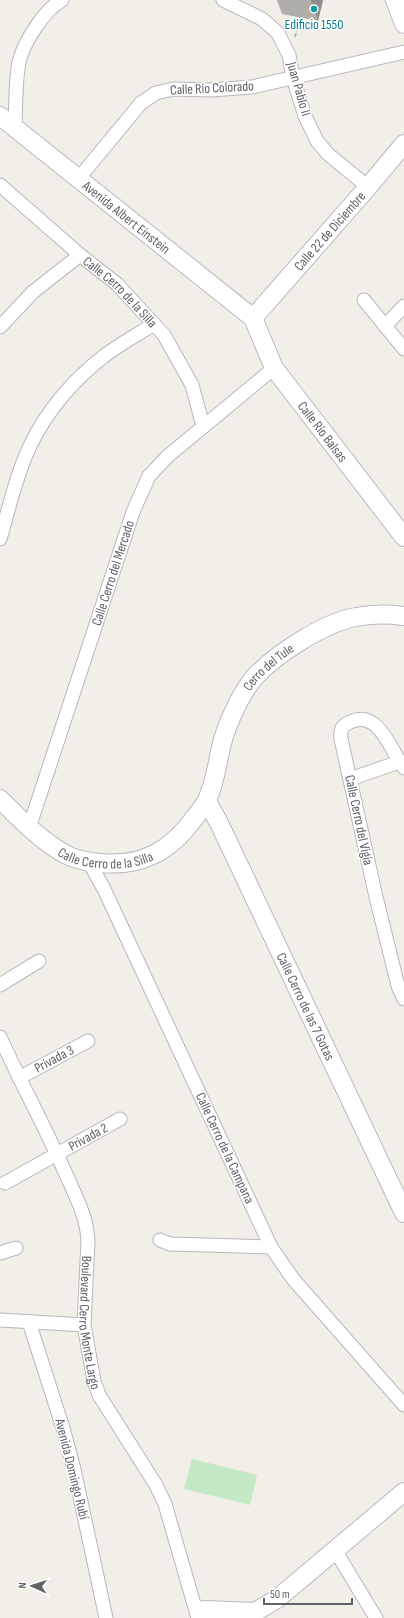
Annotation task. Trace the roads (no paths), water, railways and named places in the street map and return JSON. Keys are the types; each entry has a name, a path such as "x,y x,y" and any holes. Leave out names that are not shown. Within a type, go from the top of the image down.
{"street":[{"path":"15,127 16,86 20,61 29,40 40,21 49,10 62,0"},
{"name":"Juan Pablo II","path":"223,0 262,19 278,33 285,44 289,55 293,78 305,116 317,140 328,154 368,188"},
{"path":"395,0 404,24"},
{"name":"Calle Río Colorado","path":"79,178 141,102 156,93 173,89 211,90 252,87 404,52"},
{"name":"Avenida Albert Einstein","path":"0,116 253,318"},
{"name":"Calle 22 de Diciembre","path":"253,318 368,188 404,144"},
{"name":"Calle Cerro de la Silla","path":"3,193 117,284 164,335 192,385 203,426"},
{"path":"0,327 33,292 80,255"},
{"path":"364,300 404,349"},
{"path":"385,326 404,306"},
{"name":"Calle Río Balsas","path":"253,318 274,368 404,537"},
{"path":"0,539 30,446 52,409 89,368 104,356 154,324"},
{"name":"Calle Cerro del Mercado","path":"29,828 134,512 149,476 168,456 274,368"},
{"name":"Cerro del Tule","path":"207,801 214,782 222,745 236,707 253,679 281,653 321,629 354,617 383,614 404,616"},
{"name":"Calle Cerro del Vigía","path":"402,765 392,746 373,723 364,720 354,720 345,724 340,730 340,739 376,897 398,986 404,999"},
{"path":"350,778 402,765"},
{"name":"Calle Cerro de la Silla","path":"0,799 29,828 65,854 89,862 111,864 130,862 149,857 160,852 184,833 207,801"},
{"name":"Calle Cerro de las 7 Gotas","path":"207,801 219,823 404,1213"},
{"name":"Calle Cerro de la Campana","path":"89,862 104,889 271,1247 294,1279 404,1405"},
{"path":"0,985 39,961"},
{"name":"Boulevard Cerro Monte Largo","path":"0,1037 57,1154 84,1216 88,1230 84,1325 94,1381 99,1395 156,1485 165,1504 202,1612"},
{"name":"Privada 3","path":"19,1078 88,1041"},
{"name":"Privada 2","path":"5,1182 120,1119"},
{"path":"160,1240 170,1244 271,1247"},
{"path":"0,1254 16,1248"},
{"path":"0,1320 84,1325"},
{"name":"Avenida Domingo Rubí","path":"29,1322 63,1428 74,1469 106,1618"},
{"path":"202,1612 256,1616 404,1492"},
{"path":"335,1550 376,1618"}],"place":[{"name":"Edificio 1550","path":"314,9"}]}
